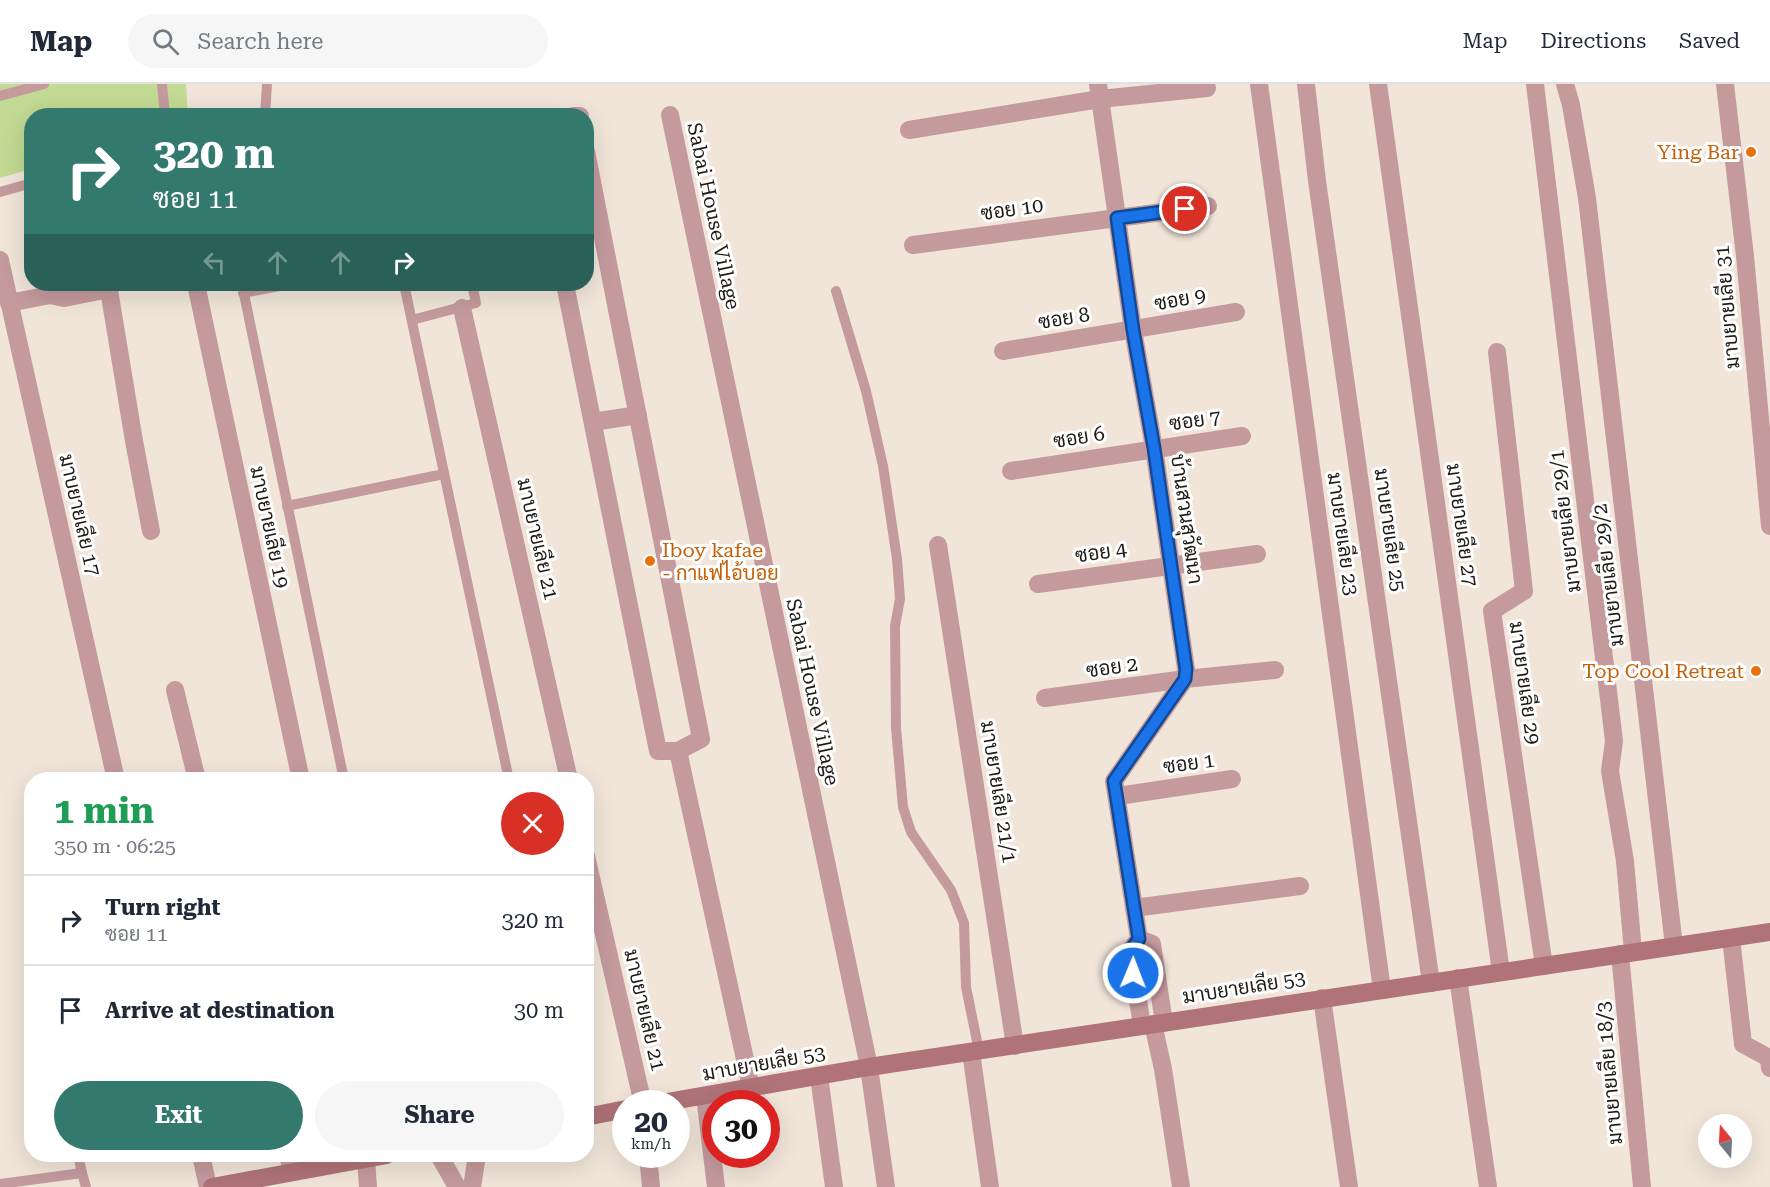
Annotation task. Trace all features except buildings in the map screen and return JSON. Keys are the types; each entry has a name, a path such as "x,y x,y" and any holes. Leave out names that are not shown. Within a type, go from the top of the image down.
{"street":[{"name":"มาบยายเลีย 23","path":"1259,84 1382,990"},
{"name":"มาบยายเลีย 25","path":"1306,84 1321,205 1431,983"},
{"name":"มาบยายเลีย 27","path":"1378,84 1501,972"},
{"name":"มาบยายเลีย 29/1","path":"1535,84 1614,741 1610,771 1625,861 1626,953"},
{"name":"มาบยายเลีย 29/2","path":"1565,84 1571,105 1587,198 1674,946"},
{"name":"มาบยายเลีย 31","path":"1725,84 1745,256 1770,526"},
{"path":"909,130 1099,91 1207,88"},
{"name":"บ้านสวนสุวัฒนา","path":"1099,91 1133,330 1154,448 1186,669 1185,679"},
{"name":"Sabai House Village","path":"669,115 869,1068 886,1187"},
{"path":"566,291 658,751 678,750 701,739 594,192"},
{"name":"ซอย 10","path":"914,245 1208,206"},
{"name":"มาบยายเลีย 17","path":"0,260 114,772"},
{"path":"9,303 51,295 64,298 90,291"},
{"path":"109,291 151,531"},
{"name":"มาบยายเลีย 19","path":"197,291 299,772"},
{"name":"มาบยายเลีย 21","path":"462,308 567,772"},
{"name":"ซอย 9","path":"1133,330 1236,312"},
{"name":"ซอย 8","path":"1003,351 1133,330"},
{"name":"มาบยายเลีย 29","path":"1497,352 1524,591 1492,611 1544,966"},
{"path":"593,422 638,415"},
{"name":"ซอย 7","path":"1154,448 1242,436"},
{"name":"ซอย 6","path":"1011,471 1154,448"},
{"name":"มาบยายเลีย 21/1","path":"939,545 1016,1046"},
{"name":"ซอย 4","path":"1038,584 1257,554"},
{"name":"ซอย 2","path":"1045,698 1185,679 1275,670"},
{"path":"1181,1187 1163,1069 1153,1024 1152,944 1139,939 1114,781 1185,679"},
{"path":"175,690 195,772"},
{"path":"678,750 751,1087"},
{"name":"ซอย 1","path":"1118,796 1232,779"},
{"path":"1134,908 1300,886"},
{"name":"มาบยายเลีย 21","path":"594,891 640,1090"},
{"name":"มาบยายเลีย 53","path":"736,1090 1322,998 1770,932"},
{"path":"1731,938 1743,1044 1769,1058 1770,1068"},
{"name":"มาบยายเลีย 18/3","path":"1626,953 1642,1187"},
{"path":"1458,978 1488,1187"},
{"path":"1322,998 1349,1187"},
{"path":"975,1052 990,1187"},
{"path":"819,1076 834,1187"},
{"path":"594,1115 612,1112"},
{"path":"203,1162 210,1187 259,1183 290,1164 312,1162"},
{"path":"368,1187 376,1162"},
{"path":"443,1162 457,1187"},
{"path":"472,1187 476,1162"},
{"path":"649,1168 651,1187"},
{"path":"714,1168 716,1187"}],"lane":[{"path":"0,96 44,84"},
{"path":"162,84 164,108"},
{"path":"266,108 267,84"},
{"path":"0,192 24,185"},
{"path":"244,291 342,772"},
{"path":"406,291 507,772"},
{"path":"412,320 476,303 473,291"},
{"path":"836,291 866,391 883,466 897,559 900,599 895,626 896,728 903,807 911,832 951,890 964,922 966,987 975,1052"},
{"path":"287,506 444,474"},
{"path":"80,1162 86,1187"},
{"path":"0,1184 82,1173"}],"green space":[{"path":"0,84 186,84 188,108 24,108 24,171 0,178"}],"place":[{"name":"Ying Bar","path":"1751,152"},
{"name":"Iboy kafae - กาแฟไอ้บอย","path":"650,561"},
{"name":"Top Cool Retreat","path":"1756,671"}],"route":[{"path":"1133,973 1130,951 1139,939 1114,781 1185,679 1186,669 1117,218 1185,209"}]}
